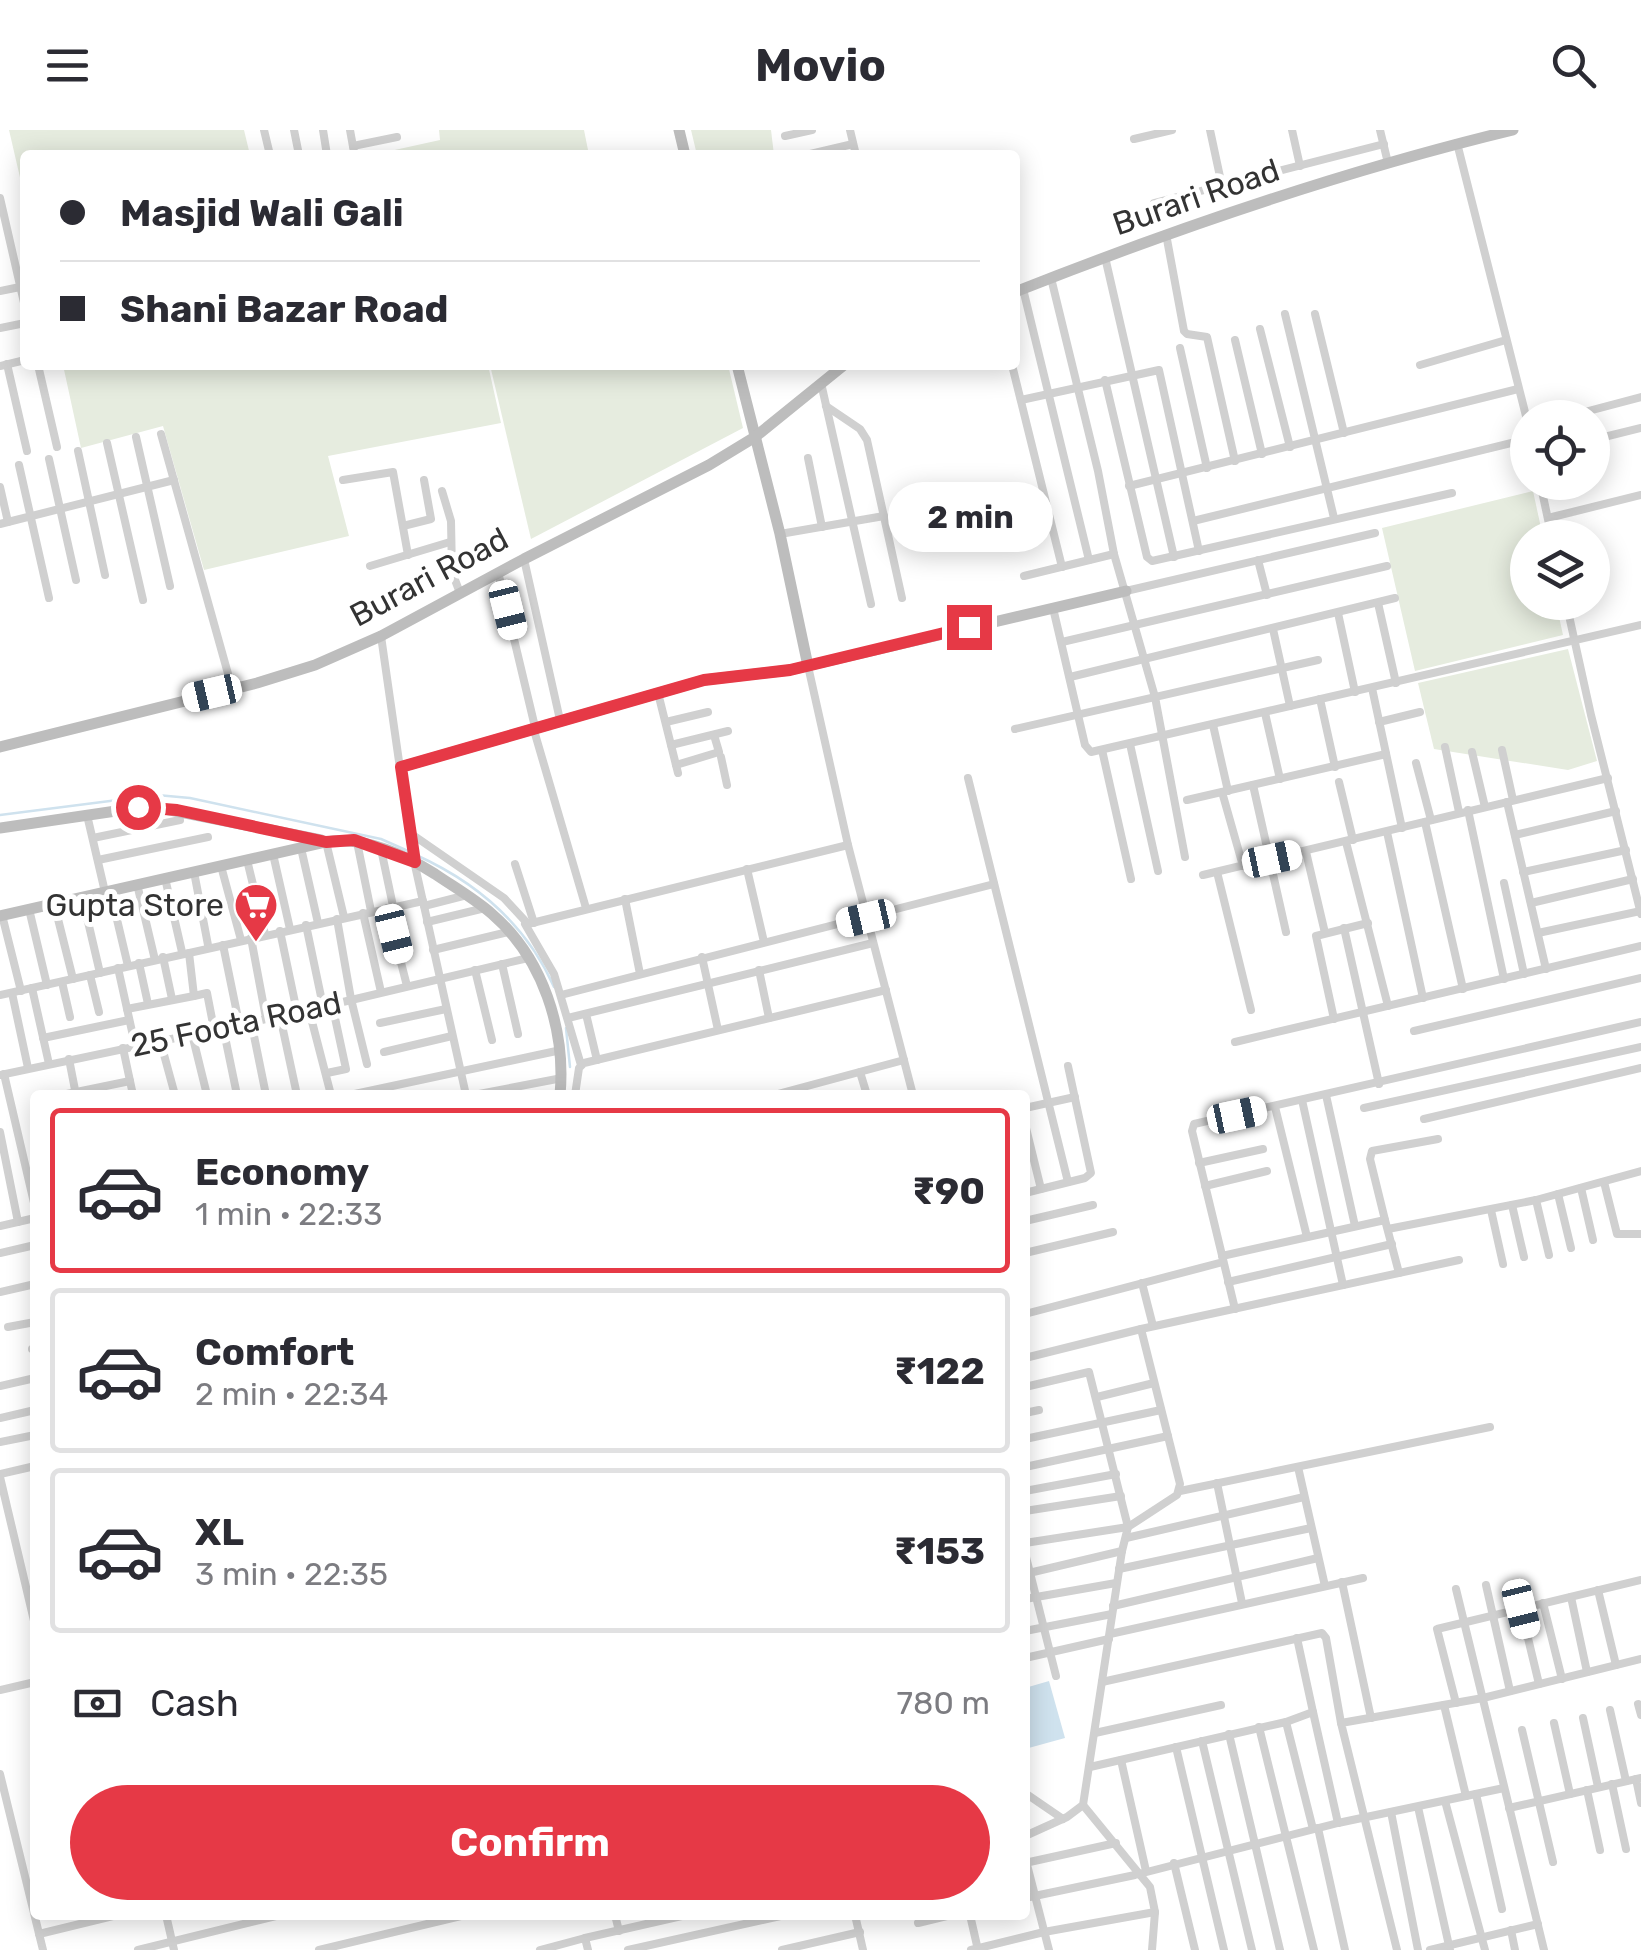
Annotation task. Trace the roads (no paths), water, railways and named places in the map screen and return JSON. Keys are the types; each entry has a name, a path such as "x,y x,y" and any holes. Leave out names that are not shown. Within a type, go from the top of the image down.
{"street":[{"path":"350,130 353,149 397,138"},
{"path":"785,136 812,130"},
{"path":"850,130 855,150"},
{"path":"1134,139 1172,130"},
{"path":"1210,130 1222,186"},
{"path":"1292,130 1300,166"},
{"path":"1380,130 1388,163"},
{"name":"Burari Road","path":"1020,291 1166,234 1388,163 1512,130"},
{"path":"1457,143 1521,400"},
{"path":"827,150 853,144"},
{"path":"1154,203 1384,144"},
{"path":"0,198 3,226 20,286 0,291"},
{"path":"1166,234 1184,331 1207,337 1235,461"},
{"path":"0,256 12,253"},
{"path":"1105,257 1174,556"},
{"path":"1050,278 1114,554 1154,697 1185,858"},
{"path":"1020,295 1089,560"},
{"path":"1285,314 1334,518"},
{"path":"1316,314 1344,433"},
{"path":"1260,329 1290,447"},
{"path":"1235,340 1262,454"},
{"path":"1420,365 1506,340"},
{"path":"1180,348 1207,468"},
{"path":"4,365 27,451"},
{"path":"39,370 57,448"},
{"path":"739,370 780,534 848,845 913,1090"},
{"name":"Burari Road","path":"0,746 316,665 381,636 524,558 691,476 755,437 838,370"},
{"path":"1013,370 1062,567"},
{"path":"1021,400 1159,370 1199,550"},
{"path":"1105,380 1148,560 1452,493"},
{"path":"821,383 871,604"},
{"path":"1129,486 1518,389"},
{"path":"1610,405 1641,397"},
{"path":"826,406 860,429 867,440 902,598"},
{"path":"1610,436 1641,428"},
{"path":"161,434 232,688"},
{"path":"136,437 170,586"},
{"path":"107,442 143,600"},
{"path":"1192,520 1510,443"},
{"path":"78,452 105,576"},
{"path":"48,458 76,580"},
{"path":"808,458 822,527"},
{"path":"18,465 49,598"},
{"path":"344,480 393,472 408,555"},
{"path":"0,487 4,524 174,480"},
{"path":"403,526 431,519 424,480"},
{"path":"442,491 451,521 452,572 460,593"},
{"path":"1544,500 1548,518 1641,495"},
{"path":"780,534 884,516"},
{"path":"401,767 704,680 808,666 1376,533"},
{"path":"370,566 450,542"},
{"path":"1024,576 1114,554"},
{"path":"524,558 560,720"},
{"path":"1258,560 1267,594"},
{"path":"1062,642 1387,566"},
{"path":"498,572 534,727 586,908"},
{"path":"1070,678 1394,598"},
{"path":"1378,603 1396,683"},
{"path":"1053,608 1087,750 1130,744 1641,625"},
{"path":"1338,613 1355,692"},
{"path":"1538,933 1641,912 1570,620"},
{"path":"1273,629 1290,706"},
{"path":"381,636 413,857 465,1090"},
{"path":"1015,729 1318,660"},
{"path":"1372,688 1402,828"},
{"path":"658,693 677,769 720,752 714,735"},
{"path":"1320,699 1335,767"},
{"path":"666,722 708,712"},
{"path":"1379,722 1420,712"},
{"path":"1265,713 1280,779"},
{"path":"1213,724 1243,866"},
{"path":"671,745 728,732"},
{"path":"1130,744 1158,871"},
{"path":"1445,747 1504,979"},
{"path":"1102,750 1131,880"},
{"path":"1502,750 1515,835 1546,969"},
{"path":"1472,752 1484,806"},
{"path":"1187,800 1386,754"},
{"path":"721,757 727,785"},
{"path":"1416,763 1463,989"},
{"path":"968,778 1068,1182"},
{"path":"1203,875 1608,778"},
{"path":"1339,782 1388,1006"},
{"path":"1253,785 1286,932"},
{"path":"0,828 150,806 326,842"},
{"path":"1515,835 1616,811"},
{"path":"88,814 108,891 134,1046"},
{"path":"93,838 180,820"},
{"path":"1388,832 1423,998"},
{"path":"98,860 208,836"},
{"path":"410,837 504,898 530,923"},
{"path":"357,841 381,992"},
{"path":"30,1068 1,916 326,842 357,841 413,857 485,908 508,932 528,958 549,1001 562,1050 561,1090"},
{"path":"326,842 351,999 367,1064"},
{"path":"530,923 848,845"},
{"path":"301,848 318,923"},
{"path":"381,848 407,986"},
{"path":"1306,852 1325,932"},
{"path":"1524,872 1627,853 1641,854"},
{"path":"273,854 298,1012"},
{"path":"247,860 266,934"},
{"path":"515,864 530,923 562,995 581,1065 576,1090"},
{"path":"221,866 246,939 266,1018"},
{"path":"746,870 764,942"},
{"path":"194,872 208,945"},
{"path":"1216,872 1251,1010"},
{"path":"165,878 194,996"},
{"path":"1504,883 1524,974"},
{"path":"1531,903 1636,883"},
{"path":"138,884 172,1000"},
{"path":"562,995 994,884"},
{"path":"0,995 390,907 467,895"},
{"path":"82,896 100,972"},
{"path":"624,899 640,974"},
{"path":"54,904 72,979"},
{"path":"427,922 485,908"},
{"path":"30,909 46,985"},
{"path":"1334,1019 1316,938 1325,932 1368,923"},
{"path":"306,926 346,1069 327,1073"},
{"path":"1344,928 1379,1084"},
{"path":"434,950 508,932"},
{"path":"568,1018 873,942"},
{"path":"223,945 239,1024"},
{"path":"1235,1042 1641,946"},
{"path":"702,957 718,1030"},
{"name":"25 Foota Road","path":"2,1074 309,1010 528,958"},
{"path":"139,964 148,1004"},
{"path":"502,964 518,1031 532,1026"},
{"path":"475,970 492,1040"},
{"path":"760,970 769,1018"},
{"path":"90,975 99,1012"},
{"path":"1414,1031 1641,978"},
{"path":"62,982 70,1017"},
{"path":"32,988 49,1064"},
{"path":"581,1065 886,990"},
{"path":"127,1009 207,993 236,1090"},
{"path":"380,1023 446,1009"},
{"path":"309,1010 330,1090"},
{"path":"586,1014 598,1060"},
{"path":"280,1016 296,1090"},
{"path":"43,1038 129,1020"},
{"path":"251,1021 265,1090"},
{"path":"1236,1309 1192,1131 1194,1124 1641,1022"},
{"path":"192,1034 206,1090"},
{"path":"384,1052 452,1036"},
{"path":"160,1040 174,1090"},
{"path":"1364,1108 1641,1047"},
{"path":"123,1048 132,1090"},
{"path":"373,1090 562,1050"},
{"path":"69,1060 75,1090"},
{"path":"793,1090 904,1060"},
{"path":"1030,1191 1085,1178 1091,1173 1068,1066"},
{"path":"1424,1119 1641,1068"},
{"path":"860,1072 865,1090"},
{"path":"2,1074 30,1188"},
{"path":"500,1090 562,1078"},
{"path":"93,1090 130,1081"},
{"path":"1326,1095 1355,1226"},
{"path":"1030,1107 1075,1097"},
{"path":"1302,1100 1342,1286"},
{"path":"1274,1106 1307,1237"},
{"path":"0,1132 18,1222"},
{"path":"1399,1273 1370,1159 1372,1151 1438,1138"},
{"path":"1030,1144 1041,1189"},
{"path":"1200,1164 1263,1149"},
{"path":"1205,1186 1267,1171"},
{"path":"1030,1313 1307,1237 1355,1226 1512,1206 1641,1171"},
{"path":"1604,1182 1617,1234 1641,1234"},
{"path":"1580,1188 1592,1240"},
{"path":"1558,1194 1571,1248"},
{"path":"1536,1200 1548,1255"},
{"path":"1030,1220 1094,1205"},
{"path":"1512,1206 1524,1257"},
{"path":"1491,1210 1502,1264"},
{"path":"0,1226 30,1219"},
{"path":"1030,1252 1113,1232"},
{"path":"1228,1282 1392,1244"},
{"path":"0,1253 30,1246"},
{"path":"1030,1357 1458,1260"},
{"path":"1142,1283 1153,1326"},
{"path":"0,1292 30,1285"},
{"path":"8,1327 30,1323"},
{"path":"1141,1329 1180,1490"},
{"path":"1030,1386 1089,1372 1128,1526 1081,1808 1030,1834"},
{"path":"0,1386 30,1379"},
{"path":"1096,1397 1154,1383"},
{"path":"1030,1412 1039,1410"},
{"path":"1030,1437 1161,1410"},
{"path":"0,1418 30,1411"},
{"path":"1030,1542 1128,1526 1173,1500 1180,1490 1490,1427"},
{"path":"0,1442 30,1435"},
{"path":"1030,1466 1168,1436"},
{"path":"1298,1466 1324,1586"},
{"path":"30,1467 0,1476 30,1605"},
{"path":"1030,1491 1116,1474"},
{"path":"1216,1483 1242,1603"},
{"path":"1030,1510 1121,1496"},
{"path":"1126,1538 1304,1497"},
{"path":"1118,1569 1311,1528"},
{"path":"0,1542 14,1539"},
{"path":"1030,1572 1122,1551"},
{"path":"1030,1630 1318,1558"},
{"path":"1030,1657 1242,1603 1362,1578"},
{"path":"1456,1703 1437,1629 1641,1580"},
{"path":"1030,1581 1056,1676"},
{"path":"1342,1582 1371,1718"},
{"path":"1030,1598 1116,1583"},
{"path":"1486,1585 1510,1691"},
{"path":"1456,1590 1544,1950"},
{"path":"1598,1590 1616,1666"},
{"path":"1571,1597 1587,1672"},
{"path":"1543,1604 1562,1678"},
{"path":"1521,1609 1539,1684"},
{"path":"1102,1682 1324,1635 1341,1723 1398,1950"},
{"path":"1297,1638 1338,1823"},
{"path":"1341,1723 1483,1698 1641,1660"},
{"path":"0,1690 30,1683"},
{"path":"1638,1704 1641,1716"},
{"path":"1096,1734 1221,1705"},
{"path":"1444,1705 1502,1910"},
{"path":"1610,1710 1641,1803"},
{"path":"1090,1767 1286,1722 1313,1712"},
{"path":"1583,1718 1598,1788"},
{"path":"1286,1722 1345,1950"},
{"path":"1554,1723 1570,1794"},
{"path":"1259,1727 1314,1950"},
{"path":"1522,1730 1553,1862"},
{"path":"1229,1734 1280,1950"},
{"path":"1202,1741 1252,1950"},
{"path":"1176,1747 1224,1950"},
{"path":"1121,1760 1137,1874"},
{"path":"0,1774 30,1900"},
{"path":"1509,1808 1634,1779"},
{"path":"1612,1784 1626,1850"},
{"path":"1048,1950 1030,1897 1316,1828 1504,1788"},
{"path":"1587,1790 1600,1850"},
{"path":"1030,1795 1065,1818"},
{"path":"1445,1801 1485,1950"},
{"path":"1081,1808 1150,1888 1152,1950"},
{"path":"1418,1808 1449,1947"},
{"path":"1392,1812 1418,1950"},
{"path":"1030,1860 1110,1845"},
{"path":"1174,1864 1195,1950"},
{"path":"971,1920 976,1950 1044,1932 1148,1913"},
{"path":"35,1920 43,1950"},
{"path":"39,1934 96,1920"},
{"path":"167,1920 173,1946"},
{"path":"138,1950 173,1946 253,1920"},
{"path":"319,1950 444,1920"},
{"path":"616,1920 619,1931"},
{"path":"546,1949 665,1920"},
{"path":"628,1950 762,1920"},
{"path":"856,1920 863,1950"},
{"path":"918,1922 928,1920"},
{"path":"1430,1950 1538,1924"},
{"path":"1511,1930 1515,1950"},
{"path":"782,1950 860,1932"},
{"path":"585,1938 588,1950"}],"water":[{"path":"1049,1681 1065,1738 1030,1748 1030,1687"}],"waterway":[{"path":"0,815 157,795 190,798 381,839 408,851"},
{"path":"416,855 460,879 498,908 529,944 554,987"},
{"path":"566,1028 570,1067"}],"place":[{"name":"Gupta Store","path":"256,943"}]}
